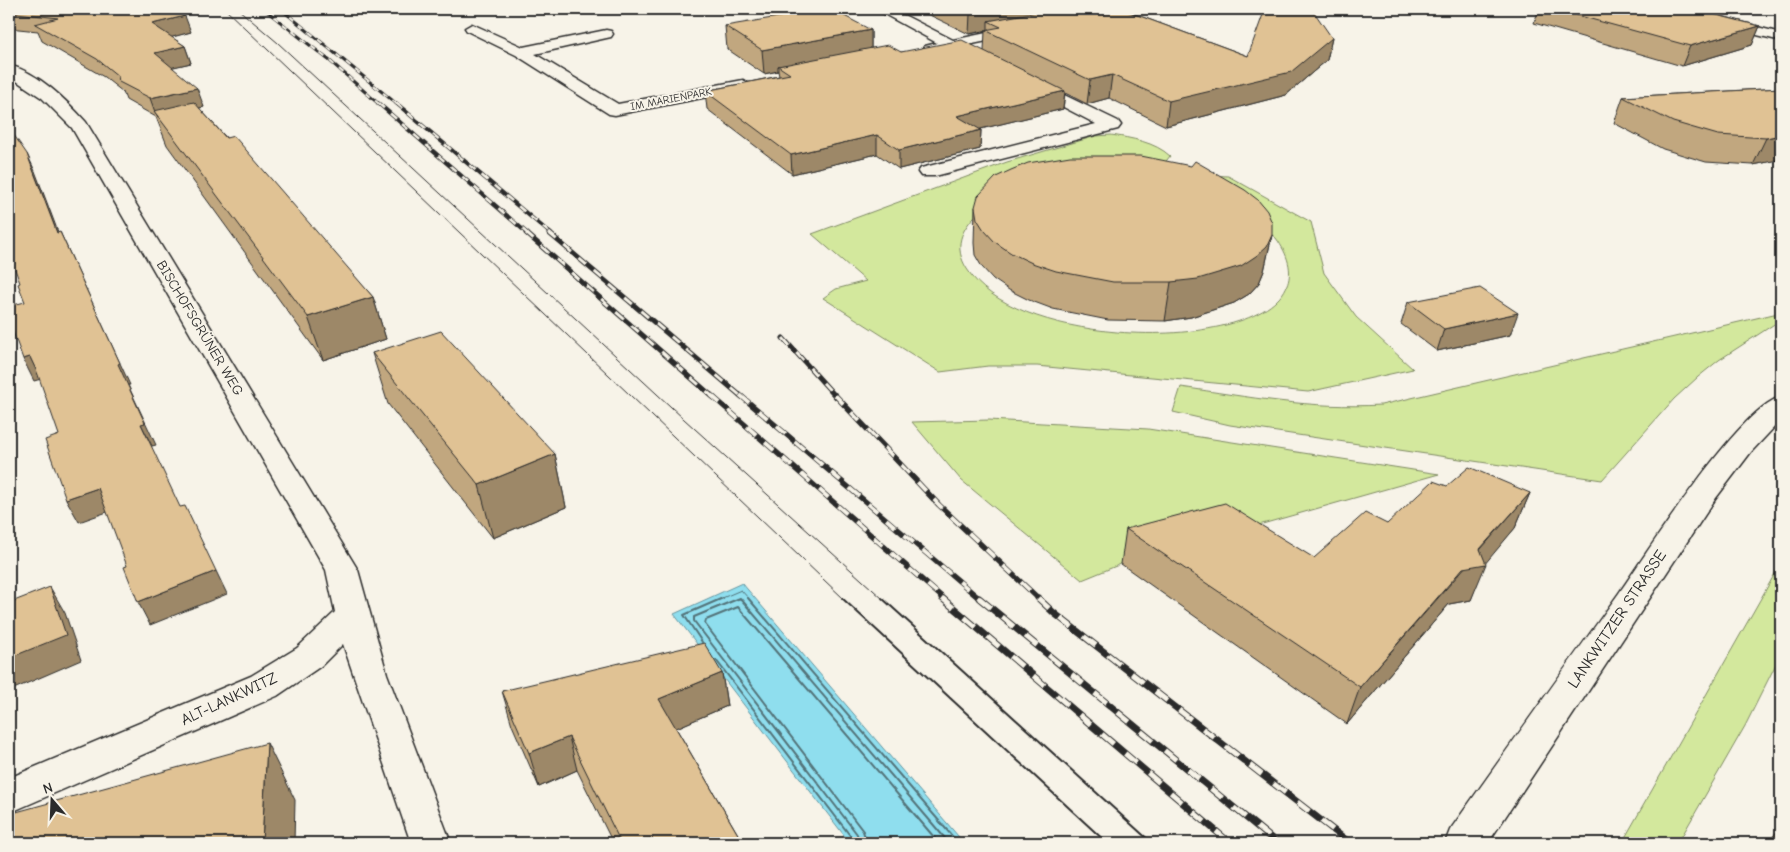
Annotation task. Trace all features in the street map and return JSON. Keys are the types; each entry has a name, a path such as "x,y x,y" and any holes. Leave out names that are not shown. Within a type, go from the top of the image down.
{"street":[{"path":"882,9 977,58"},
{"path":"1670,9 1781,37"},
{"name":"IM MARIENPARK","path":"472,28 488,34 521,52 615,110 761,82"},
{"path":"914,52 955,47 977,39 1032,28"},
{"path":"521,52 606,34"},
{"name":"BISCHOFSGRÜNER WEG","path":"9,70 32,82 53,97 80,126 342,570 351,616"},
{"path":"928,172 1112,124 1019,78"},
{"name":"LANKWITZER STRASSE","path":"1465,843 1724,466 1762,422 1781,405"},
{"path":"351,616 431,843"},
{"name":"ALT-LANKWITZ","path":"9,796 264,686 309,657 351,616"}],"green space":[{"path":"1111,135 1150,144 1170,156 1148,185 978,213 967,225 963,232 960,246 963,261 967,269 1001,300 1052,321 1113,332 1176,333 1231,324 1272,305 1289,276 1276,238 1191,174 1228,176 1311,222 1324,273 1356,317 1413,369 1308,392 1037,366 988,366 940,372 823,298 836,289 866,281 812,234 1007,162 1096,136"},
{"path":"1778,313 1776,323 1719,360 1674,399 1602,480 1230,425 1173,412 1181,387 1305,404 1381,405"},
{"path":"989,420 1148,429 1439,474 1121,564 1082,580 961,480 912,422"},
{"path":"1781,563 1781,654 1745,726 1678,843 1622,843"}],"water":[{"path":"742,583 964,843 850,843 674,614"}],"building":[{"path":"9,9 166,9 185,16 152,24 185,46 155,53 197,88 150,98 119,82 118,76 97,59 35,24 58,18 9,12"},
{"path":"831,9 871,30 762,50 725,26"},
{"path":"959,9 996,9 970,14"},
{"path":"1052,9 1121,9 1248,56 1265,9 1312,9 1332,38 1291,72 1169,101 1112,75 1090,80 985,30 1001,27 988,21"},
{"path":"1554,9 1693,9 1760,26 1690,46"},
{"path":"962,40 1065,91 957,116 981,130 899,150 877,135 791,155 705,91 790,74 778,66 888,45 901,52"},
{"path":"1781,88 1781,135 1766,138 1718,135 1673,122 1623,97"},
{"path":"194,102 226,138 234,136 373,297 308,317 154,111"},
{"path":"9,128 27,154 57,233 60,232 120,363 118,364 145,423 141,424 180,507 185,506 216,571 138,602 124,567 127,566 98,488 66,499 45,440 59,435 37,372 30,357 23,359 9,321 9,306 25,302 9,253"},
{"path":"1070,156 1141,156 1191,166 1195,161 1245,190 1258,200 1267,211 1272,223 1272,235 1267,246 1241,266 1198,279 1171,282 1113,282 1056,271 1032,263 1011,253 995,242 977,219 975,207 978,196 996,177 1011,170 1028,163"},
{"path":"1480,288 1518,313 1444,329 1408,302"},
{"path":"441,331 555,454 479,485 372,353"},
{"path":"1469,467 1530,493 1480,549 1486,564 1463,568 1360,687 1126,529 1225,503 1314,558 1365,513 1387,524 1433,481 1447,486"},
{"path":"50,587 66,635 9,658 9,603"},
{"path":"704,643 722,673 659,699 743,843 621,843 569,737 529,753 502,691"},
{"path":"267,743 262,843 9,843 9,814"},
{"path":"1781,826 1781,843 1768,843"}],"tram line":[{"path":"225,9 844,599"},
{"path":"238,9 278,43 684,419 883,599"},
{"path":"842,598 1107,843"},
{"path":"882,598 1152,843"}],"railway":[{"path":"264,9 330,61 380,105"},
{"path":"281,9 398,105"},
{"path":"378,103 528,234"},
{"path":"396,103 551,234"},
{"path":"526,233 713,397"},
{"path":"549,233 742,397"},
{"path":"783,338 836,397"},
{"path":"711,395 944,599"},
{"path":"740,395 980,599"},
{"path":"835,395 939,505 1039,599"},
{"path":"942,598 1230,843"},
{"path":"979,598 1277,843"},
{"path":"1038,598 1054,613 1350,843"}]}
